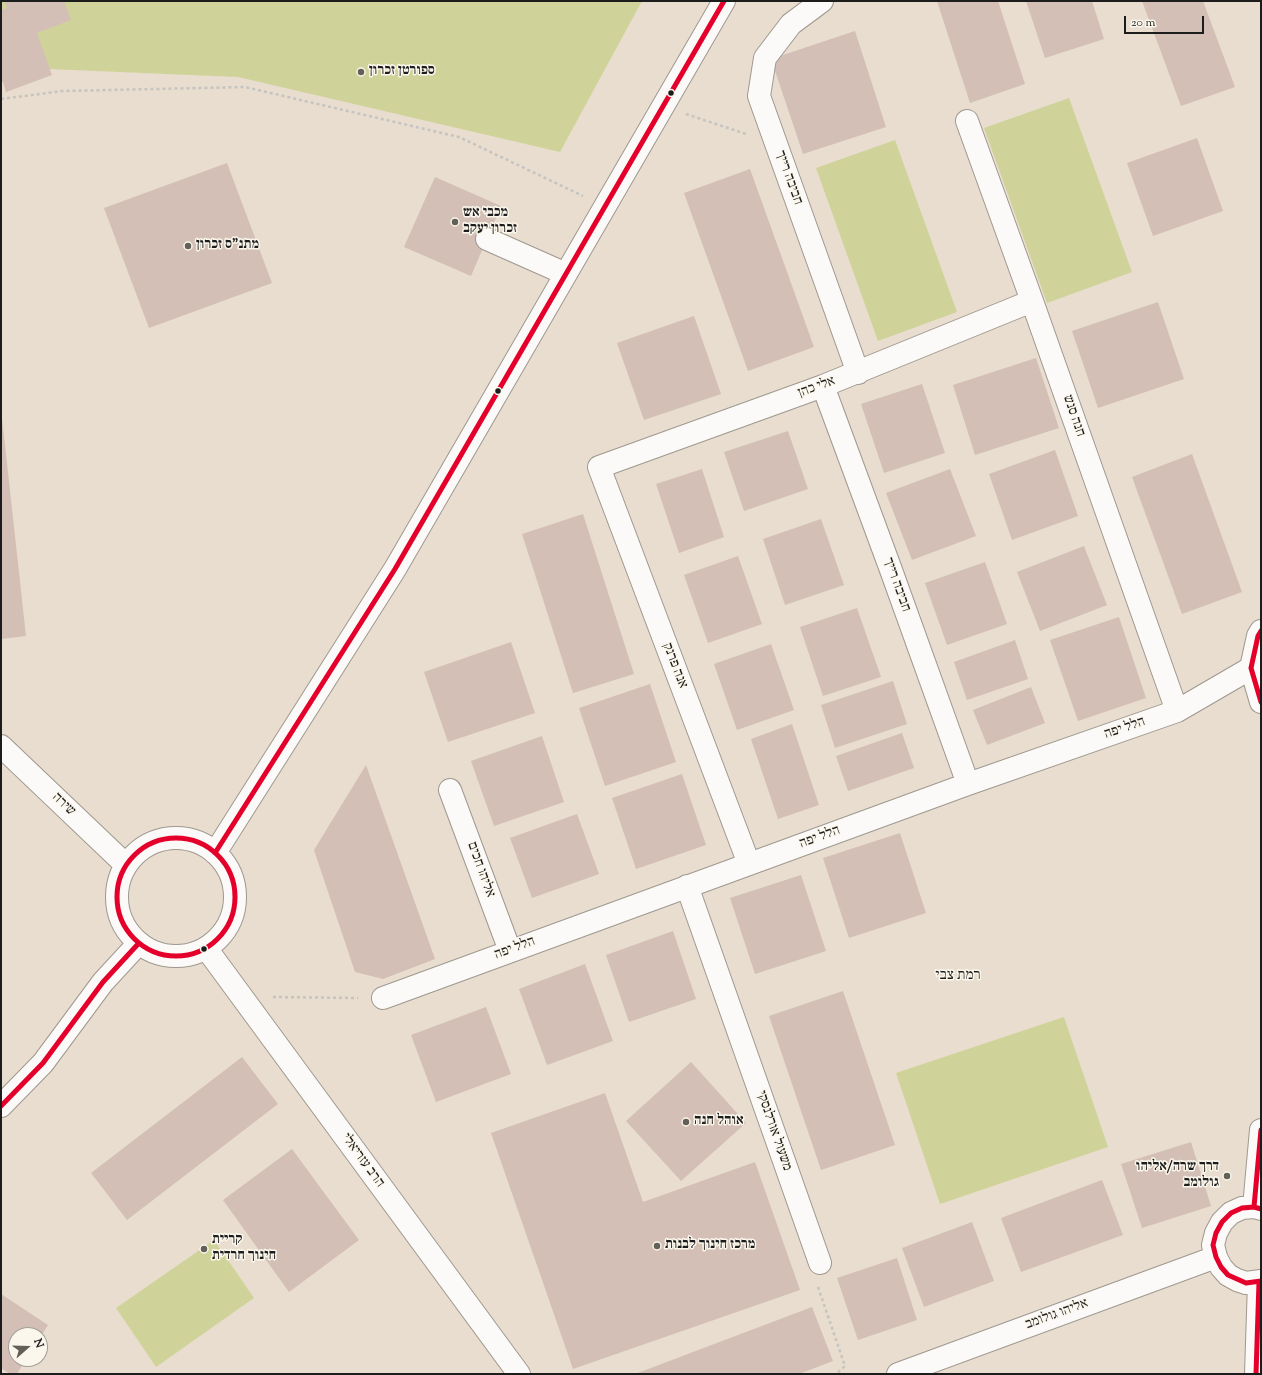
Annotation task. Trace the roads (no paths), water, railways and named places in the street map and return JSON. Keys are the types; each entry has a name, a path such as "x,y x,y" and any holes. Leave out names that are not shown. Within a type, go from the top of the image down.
{"street":[{"path":"215,853 395,569 724,1"},
{"name":"חביבה רייך","path":"822,1 791,24 765,58 759,96 858,373"},
{"name":"חנה סנש","path":"967,120 1177,711"},
{"path":"487,239 566,274"},
{"name":"אלי כהן","path":"599,467 858,373 1032,301"},
{"name":"חביבה רייך","path":"823,386 968,784"},
{"name":"אנה פרנק","path":"599,467 749,864"},
{"path":"1261,631 1258,636 1251,668 1261,702"},
{"name":"הלל יפה","path":"383,998 968,784 1177,711 1251,668"},
{"name":"שירה","path":"1,746 126,865"},
{"name":"אליהו חכים","path":"450,790 510,951"},
{"path":"178,838 198,842 215,853 227,868 233,885 234,903 230,921 220,936 206,948 190,954 172,956 154,952 139,943 127,930 120,915 117,898 119,881 126,865 140,850 158,841 178,838"},
{"name":"משעול אורלנסקי","path":"687,886 820,1263"},
{"path":"1,1106 43,1063 103,982 139,943"},
{"name":"הרב עזריאלי","path":"206,948 519,1374"},
{"path":"1256,1374 1260,1282 1246,1283 1237,1280 1228,1274 1221,1267 1216,1257 1214,1245 1216,1233 1222,1222 1231,1213 1242,1208 1258,1208 1261,1130"},
{"name":"אליהו גולומב","path":"898,1374 1216,1257"}],"place":[{"name":"ספורטן זכרון","path":"361,72"},
{"name":"מכבי אש זכרון יעקב","path":"455,222"},
{"name":"מתנ\"ס זכרון","path":"188,246"},
{"name":"אוהל חנה","path":"686,1122"},
{"name":"דרך שרה/אליהו גולומב","path":"1227,1176"},
{"name":"מרכז חינוך לבנות","path":"657,1246"},
{"name":"קריית חינוך חרדית","path":"204,1249"}],"district":[{"name":"רמת צבי","path":"958,976"}]}
